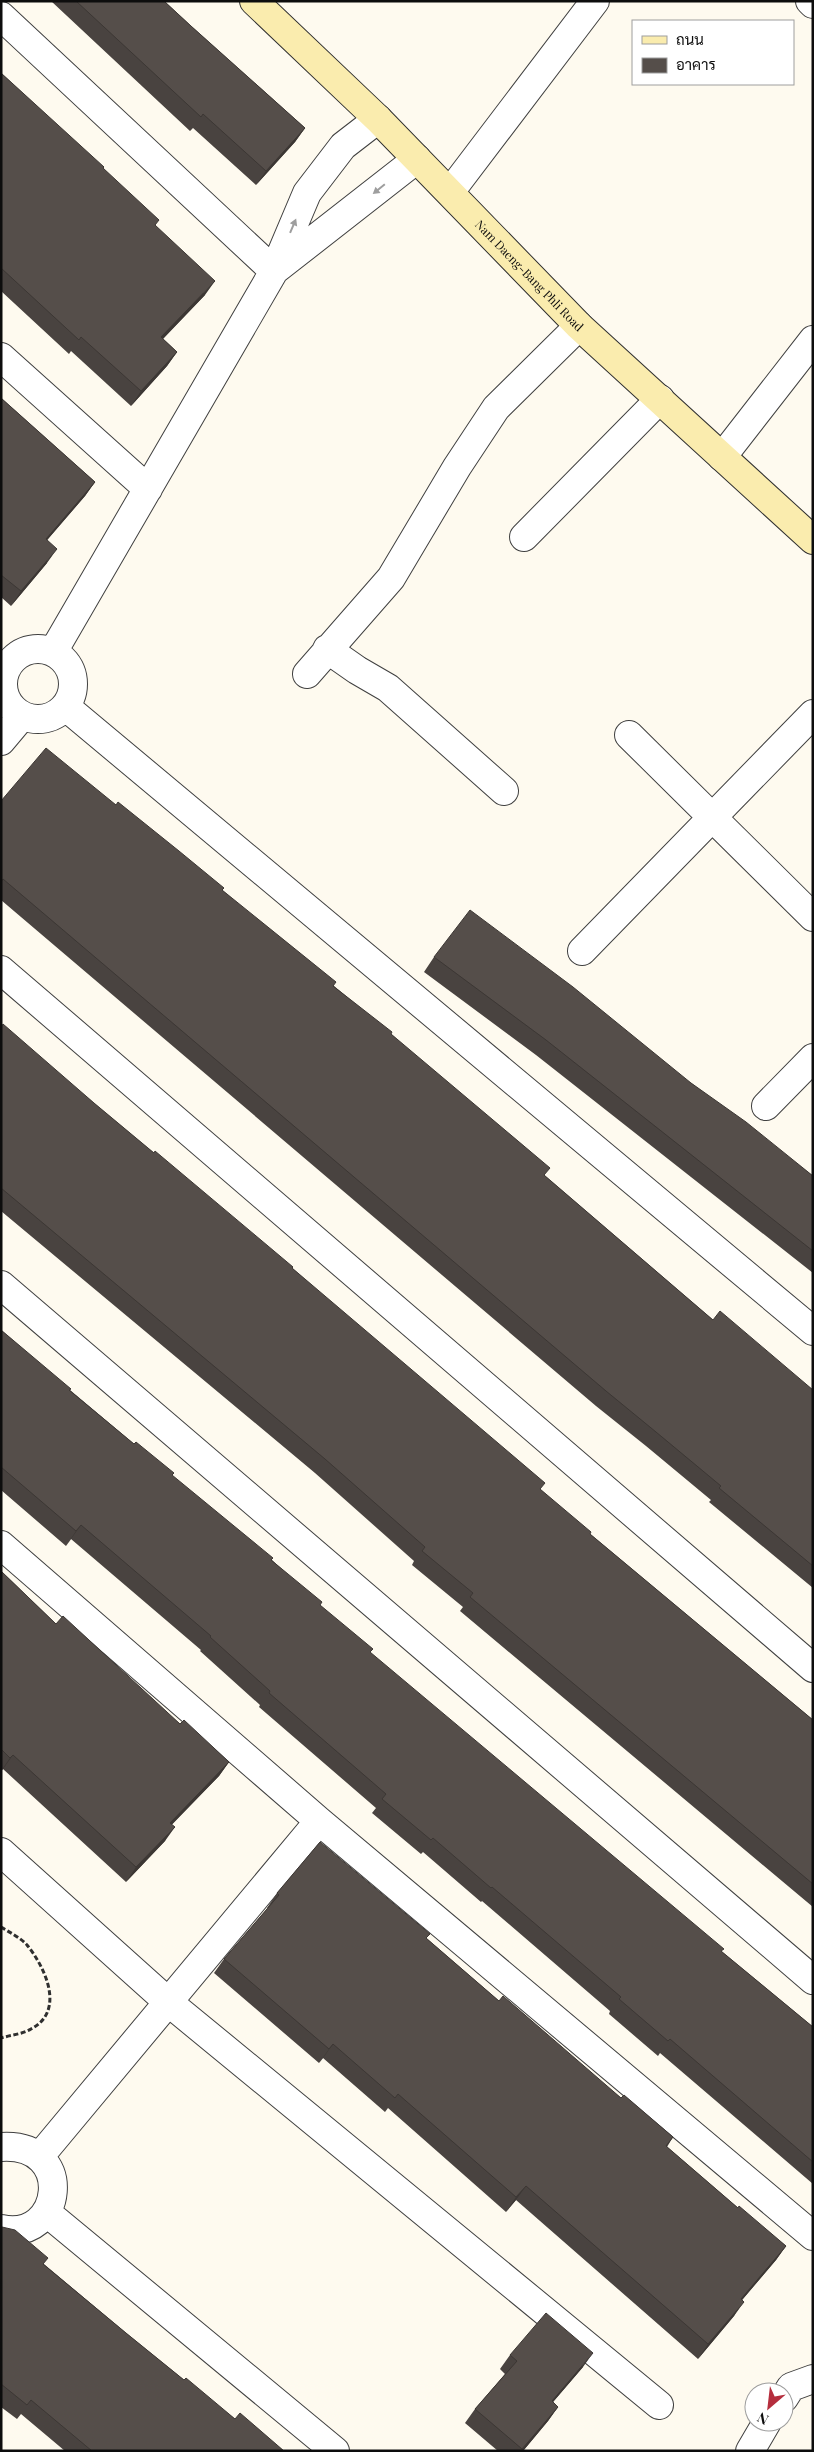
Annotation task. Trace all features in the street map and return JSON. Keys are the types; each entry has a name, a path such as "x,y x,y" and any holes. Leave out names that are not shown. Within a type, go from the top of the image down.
{"main road":[{"name":"Nam Daeng-Bang Phli Road","path":"254,1 378,119 579,326 813,540"}],"street":[{"path":"450,192 595,1"},
{"path":"1,16 274,271"},
{"path":"53,652 274,271 307,193 343,146 378,119"},
{"path":"274,271 417,159"},
{"path":"307,674 391,578 457,467 496,408 579,326"},
{"path":"722,457 813,340"},
{"path":"1,357 148,489"},
{"path":"524,537 660,399"},
{"path":"34,648 53,652 66,661 73,676 74,687 66,707 50,718 31,719 22,716 13,709 6,699 3,687 5,662 24,651 34,648"},
{"path":"327,649 357,670 388,688 504,791"},
{"path":"66,707 813,1331"},
{"path":"582,951 813,714"},
{"path":"1,741 22,716"},
{"path":"629,735 813,917"},
{"path":"1,970 813,1668"},
{"path":"766,1106 813,1058"},
{"path":"1,1285 813,1980"},
{"path":"1,1545 319,1821 813,2236"},
{"path":"40,2156 319,1821"},
{"path":"1,1852 167,2002 659,2405"},
{"path":"1,2146 28,2149 40,2156 49,2168 53,2180 54,2194 46,2212 29,2227 17,2230 1,2229"},
{"path":"46,2212 335,2451"},
{"path":"794,2386 813,2379"},
{"path":"750,2451 761,2432"}],"path":[{"path":"1,1927 26,1944 47,1978 51,1995 46,2014 32,2029 1,2038"}],"building":[{"path":"76,1 164,1 305,128 266,171 203,114 201,117"},
{"path":"1,73 159,220 155,225 215,281 161,337 177,352 141,391 81,337 79,340 1,268"},
{"path":"1,398 95,482 46,539 57,549 21,591 1,575"},
{"path":"46,748 116,805 118,802 179,851 224,888 222,890 336,982 333,986 392,1032 391,1034 550,1168 544,1175 713,1320 720,1311 813,1390 813,1566 719,1488 721,1486 606,1391 3,879 1,882 1,801"},
{"path":"470,910 573,987 691,1083 746,1122 813,1176 813,1251 546,1040 434,957"},
{"path":"3,1024 94,1103 154,1153 155,1151 293,1267 545,1483 540,1489 591,1532 590,1534 813,1720 813,1884 470,1597 473,1593 422,1551 425,1547 325,1459 1,1188 1,1026"},
{"path":"1,1330 134,1444 136,1442 174,1473 172,1475 273,1558 271,1560 322,1602 320,1605 373,1649 370,1652 724,1949 721,1951 813,2027 813,2162 670,2039 668,2041 619,1999 621,1997 492,1887 382,1799 386,1794 269,1693 270,1691 211,1636 81,1525 76,1531 1,1467"},
{"path":"1,1571 56,1624 63,1616 180,1724 184,1720 229,1762 170,1823 175,1827 136,1867 13,1755 10,1758 1,1749"},
{"path":"320,1842 430,1934 426,1938 499,2001 503,1996 621,2098 624,2095 673,2137 666,2146 738,2208 739,2206 786,2246 741,2299 744,2302 708,2344 526,2186 516,2197 398,2094 395,2098 333,2044 329,2049 224,1959 279,1895 277,1893"},
{"path":"2,2227 15,2230 48,2258 43,2264 184,2380 186,2378 235,2419 240,2413 284,2451 92,2451 31,2400 27,2405 1,2384"},
{"path":"546,2313 593,2353 552,2401 558,2407 522,2449 475,2409 517,2361 510,2355"}]}
